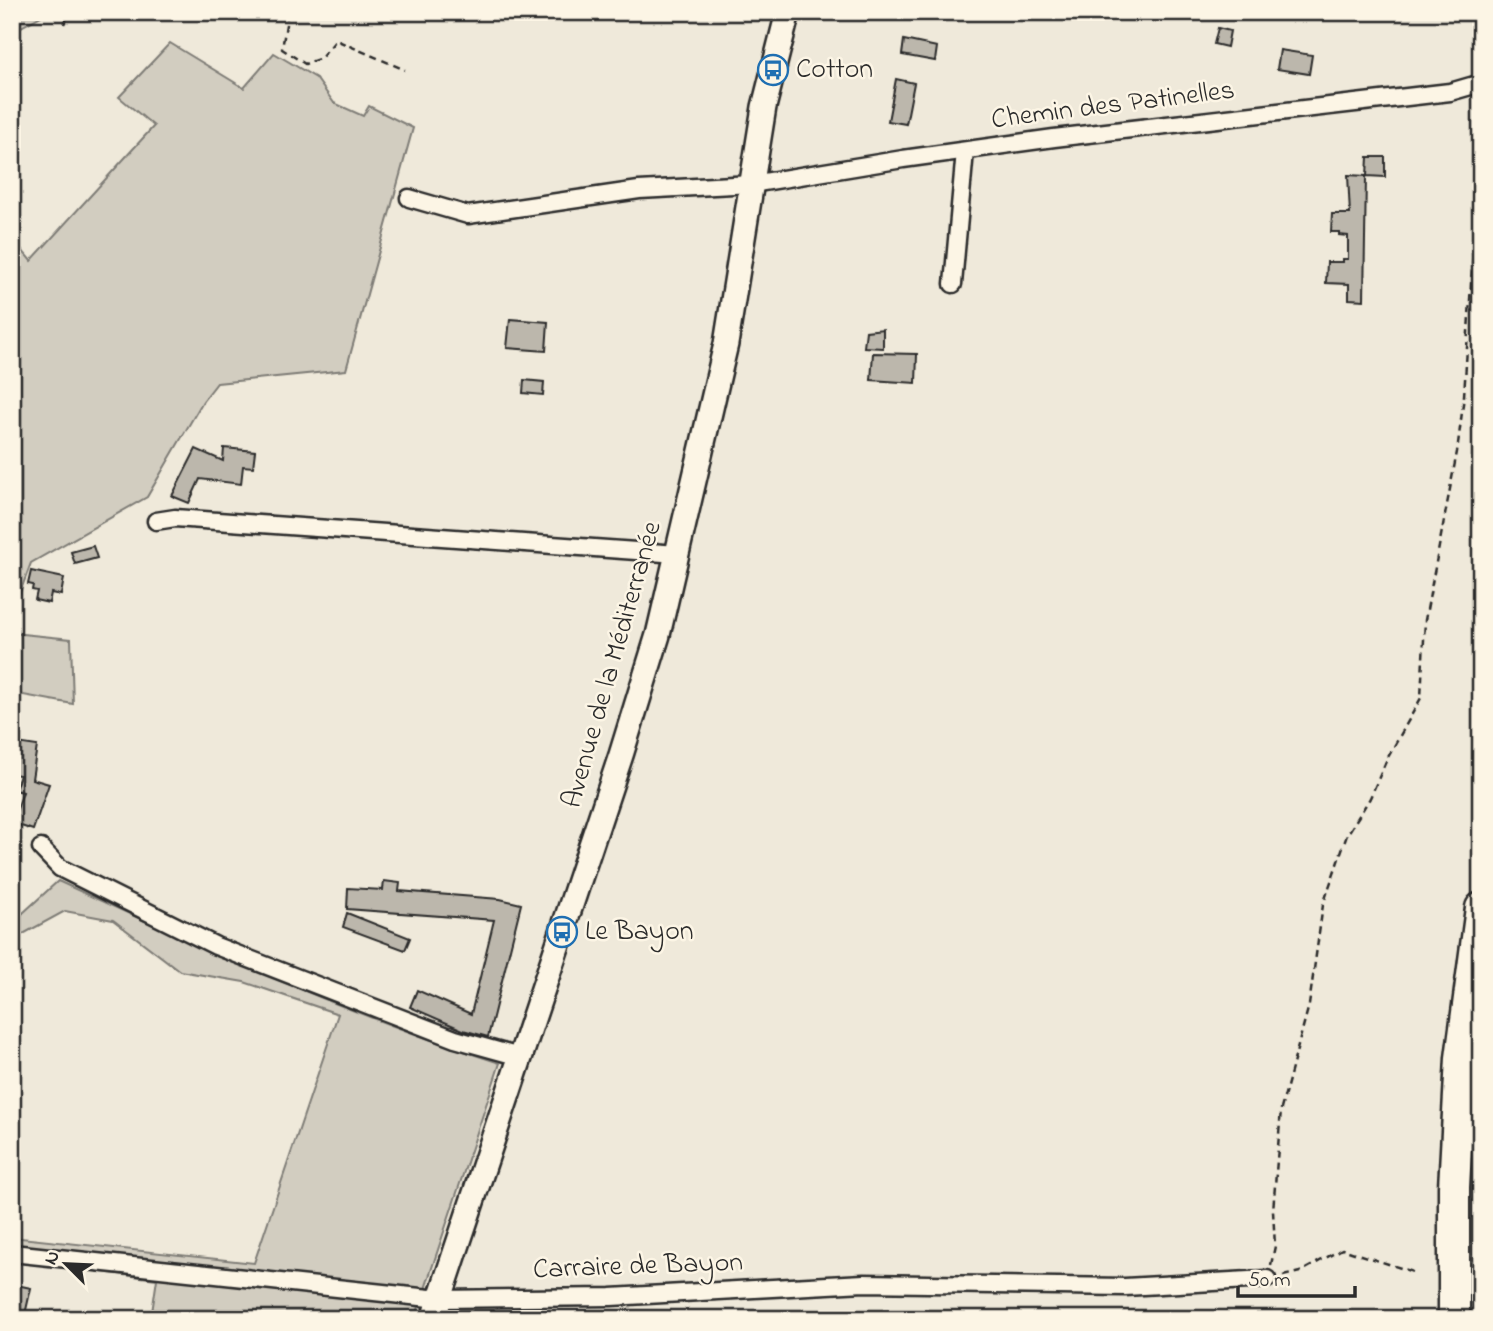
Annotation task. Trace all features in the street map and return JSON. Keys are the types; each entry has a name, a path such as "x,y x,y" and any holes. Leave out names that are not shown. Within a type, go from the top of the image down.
{"highway":[{"path":"1454,1319 1454,1187 1461,1058 1481,908"}],"main road":[{"name":"Avenue de la Méditerranée","path":"436,1309 621,755 658,635 726,344 764,107 788,12"}],"street":[{"name":"Chemin des Patinelles","path":"409,198 468,215 639,190 752,184 1054,138 1450,92 1481,83"},
{"path":"953,284 965,150"},
{"path":"156,521 175,518 678,554"},
{"path":"41,848 60,868 216,946 455,1039 520,1057"},
{"name":"Carraire de Bayon","path":"12,1253 436,1309 864,1283 1125,1287 1267,1279"}],"path":[{"path":"64,24 70,12"},
{"path":"288,12 282,49 305,64 321,58 336,40 405,70"},
{"path":"1413,1272 1342,1249 1300,1272 1267,1279 1275,1246 1273,1211 1281,1109 1309,1005 1323,905 1347,835 1370,798 1387,759 1421,698 1425,620 1457,452 1464,396 1472,268 1481,191"}],"shaded area":[{"path":"12,12 48,12 12,32"},
{"path":"170,43 244,88 274,53 316,78 334,103 363,116 369,106 413,128 346,370 217,383 203,401 147,497 31,563 12,614 12,238 31,261 154,126 119,97"},
{"path":"12,633 71,639 73,704 12,693"},
{"path":"58,881 332,1002 500,1063 415,1319 151,1319 157,1279 12,1261 12,1237 254,1263 338,1014 244,982 180,971 113,920 65,911 12,940 12,923"}],"building":[{"path":"1218,28 1230,31 1227,47 1214,44"},
{"path":"904,40 937,47 935,61 902,55"},
{"path":"1280,50 1312,55 1309,74 1277,69"},
{"path":"896,79 914,83 906,124 888,121"},
{"path":"1368,157 1385,157 1385,177 1367,176"},
{"path":"1348,175 1366,176 1364,300 1349,299 1349,284 1326,283 1327,262 1343,262 1343,259 1348,259 1348,236 1331,232 1332,214 1350,214"},
{"path":"510,319 548,322 546,351 507,348"},
{"path":"883,329 883,348 864,347 866,331"},
{"path":"873,353 917,354 916,383 871,380"},
{"path":"524,380 544,382 543,395 523,393"},
{"path":"224,448 255,451 253,467 243,466 241,484 200,479 189,503 172,496 196,449 223,461"},
{"path":"93,546 97,558 75,564 71,552"},
{"path":"31,571 64,578 61,595 51,593 49,603 35,600 37,591 32,590 33,585 28,584"},
{"path":"17,743 37,746 32,779 49,784 33,830 12,823 23,792 15,790 20,775 12,774"},
{"path":"384,881 400,883 399,891 500,899 521,904 488,1037 463,1030 410,1007 417,990 471,1014 494,920 347,909 348,888 383,890"},
{"path":"347,913 410,938 405,950 343,927"},
{"path":"12,1284 31,1288 24,1319 12,1319"}],"place":[{"name":"Cotton","path":"773,70"},
{"name":"Le Bayon","path":"562,932"}]}
